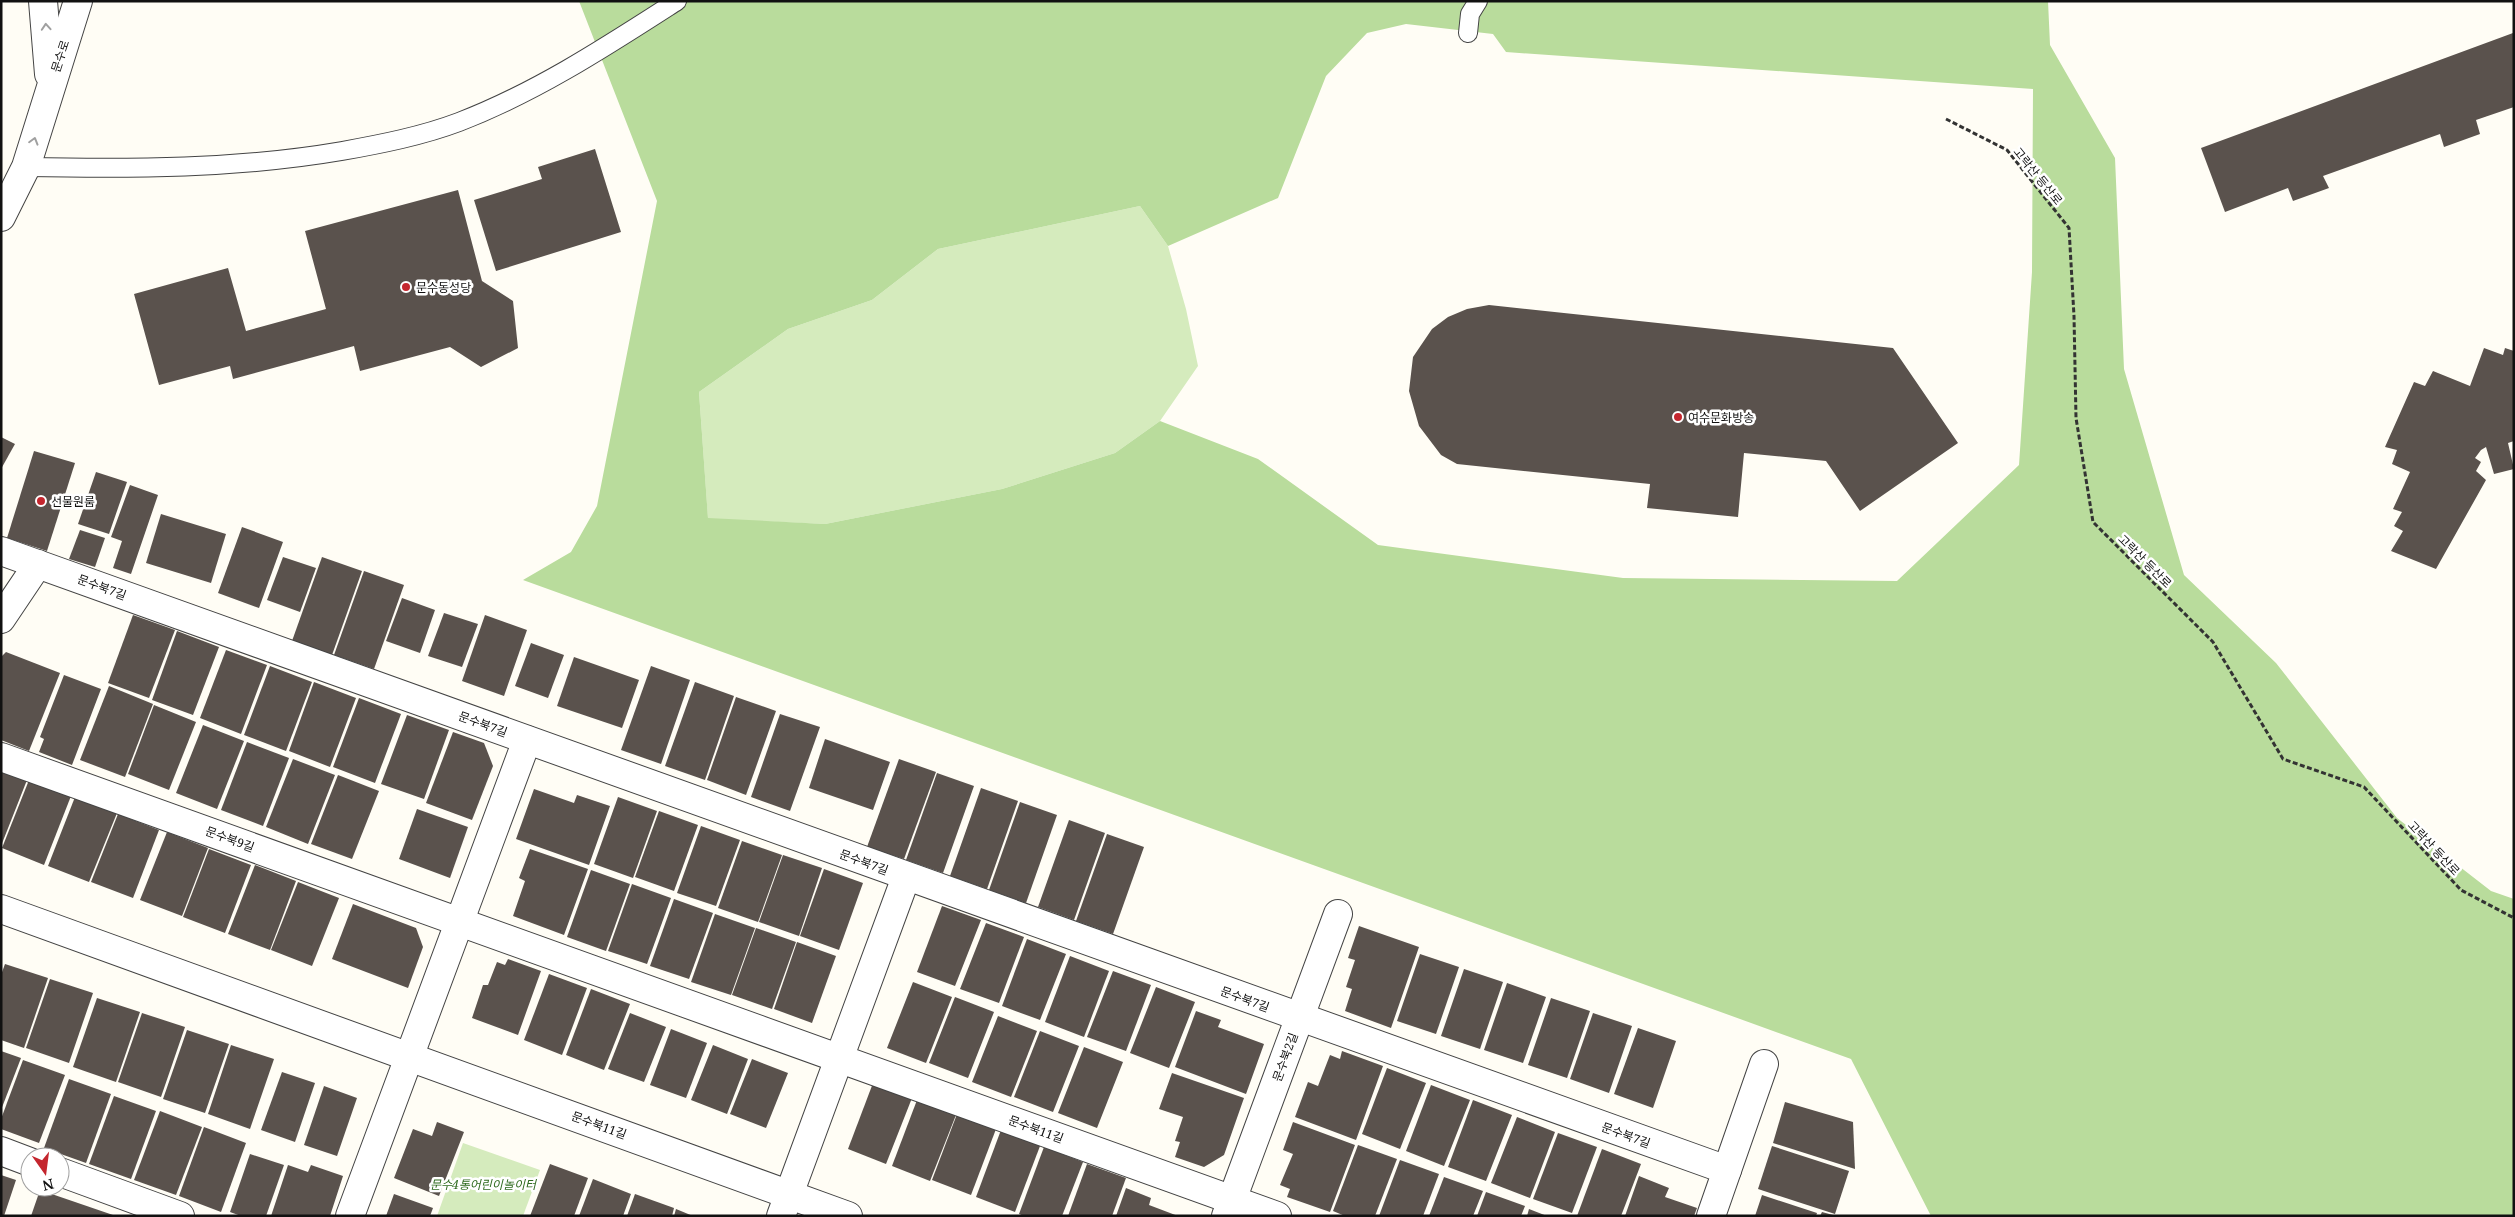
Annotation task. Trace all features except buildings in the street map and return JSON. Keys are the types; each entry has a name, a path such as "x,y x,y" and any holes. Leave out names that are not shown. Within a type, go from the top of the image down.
{"street":[{"path":"43,1 46,99"},
{"name":"문수로","path":"1,217 14,170 46,99 78,1"},
{"name":"문수북7길","path":"1,551 1727,1170"},
{"path":"1,619 38,564"},
{"path":"350,1216 527,740"},
{"name":"문수북9길","path":"1,757 460,922"},
{"path":"784,1205 906,877"},
{"path":"1,908 409,1056"},
{"name":"문수북2길","path":"1229,1208 1338,914"},
{"name":"문수북11길","path":"460,922 839,1058 1229,1208"},
{"name":"문수북11길","path":"409,1056 784,1205 848,1216"},
{"path":"1711,1216 1764,1064"},
{"path":"1,1151 20,1158"},
{"path":"70,1176 180,1216"},
{"path":"1229,1208 1277,1216"}],"lane":[{"path":"14,170 210,167 268,162 381,144 458,122 527,92 677,1"},
{"path":"1468,32 1470,14 1478,1"}],"path":[{"name":"고락산 등산로","path":"1946,119 2007,150 2069,228 2074,316 2076,418 2093,522 2212,642 2283,759 2364,787 2461,890 2514,918"}],"green space":[{"path":"579,1 2048,1 2050,45 2115,158 2124,369 2184,575 2276,663 2397,818 2491,891 2514,899 2514,1216 1931,1216 1851,1059 523,580 571,552 597,506 657,201","holes":["1406,24 1493,34 1506,52 2033,89 2032,272 2019,465 1897,581 1623,578 1378,545 1258,459 1160,421 1115,453 1002,489 825,524 708,518 699,392 788,329 872,300 938,249 1140,206 1168,246 1278,198 1326,76 1367,33"]},
{"path":"1140,206 1168,246 1186,309 1198,366 1160,421 1115,453 1002,489 825,524 708,519 699,392 788,329 872,300 938,249"},
{"name":"문수4통어린이놀이터","path":"463,1143 540,1170 523,1216 437,1216"}],"place":[{"name":"문수동성당","path":"406,287"},
{"name":"여수문화방송","path":"1678,417"},
{"name":"선물원룸","path":"41,501"}]}
